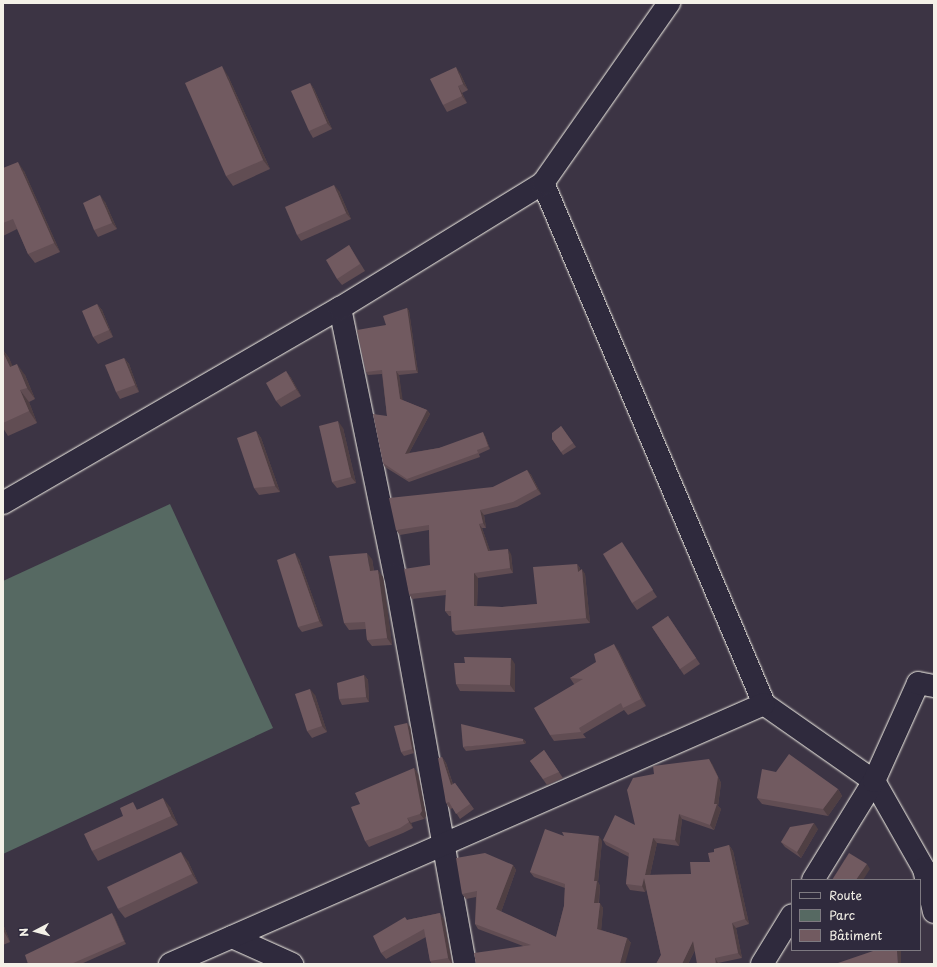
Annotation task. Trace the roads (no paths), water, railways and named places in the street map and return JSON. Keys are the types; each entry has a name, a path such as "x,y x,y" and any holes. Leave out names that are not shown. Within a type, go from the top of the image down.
{"street":[{"path":"3,503 340,308 543,184 669,3"},
{"path":"543,184 764,704 874,781 924,869 934,912"},
{"path":"340,308 395,575 442,844 465,964"},
{"path":"814,879 874,781 918,683 934,686"},
{"path":"170,964 764,704"},
{"path":"762,964 791,917"},
{"path":"232,937 292,964"}]}
